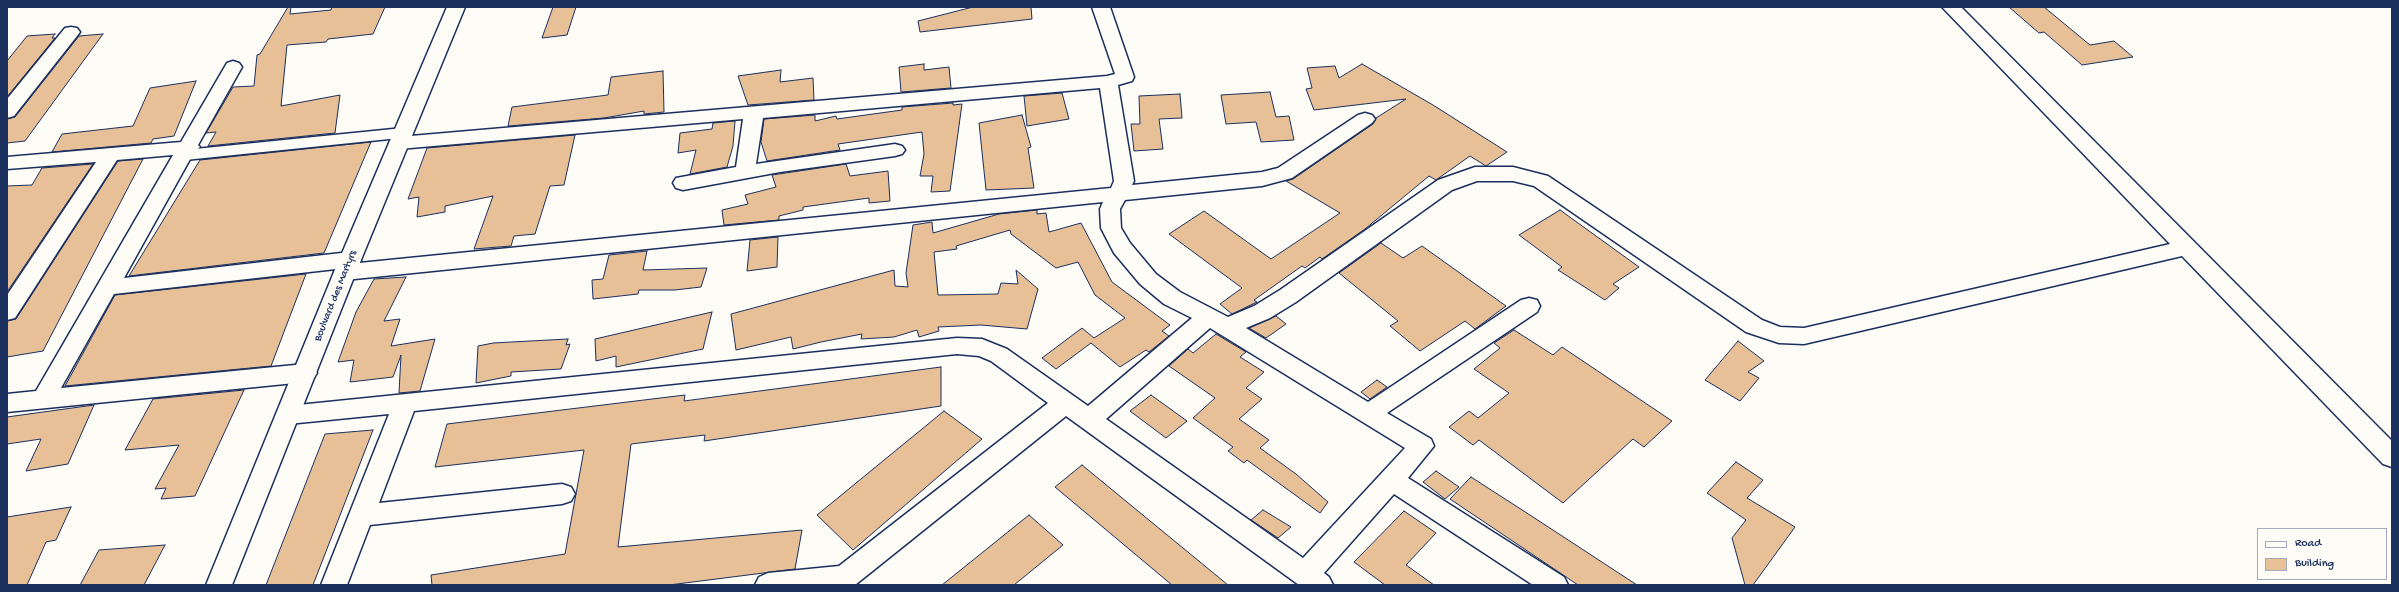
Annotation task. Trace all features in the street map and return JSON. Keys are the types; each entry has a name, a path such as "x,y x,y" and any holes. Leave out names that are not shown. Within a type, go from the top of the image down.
{"street":[{"name":"Boulvard des Martyrs","path":"219,585 348,266 456,7"},
{"path":"7,164 111,154 401,138 754,112 1108,82 1125,77 1101,7"},
{"path":"1951,7 2185,248 2392,457"},
{"path":"7,112 71,32"},
{"path":"44,398 187,151 233,67"},
{"path":"288,415 957,346 982,348 999,355 1312,580 1392,480 1422,446 1218,322 1172,298 1148,279 1122,248 1111,228 1110,210 1116,193 1124,181 1108,82"},
{"path":"746,172 754,112"},
{"path":"109,287 348,266 1116,193 1218,185 1262,179 1285,173 1366,119"},
{"path":"683,183 895,150"},
{"path":"7,312 111,154"},
{"path":"1088,420 1218,322 1262,312 1288,296 1445,185 1475,174 1513,174 1541,182 1754,326 1779,335 1804,336 2185,248"},
{"path":"1368,414 1529,306"},
{"path":"7,403 44,398 305,374"},
{"path":"334,585 405,403"},
{"path":"768,585 840,581 1065,403"},
{"path":"1392,480 1555,585"},
{"path":"362,515 562,494"}],"building":[{"path":"288,7 291,7 290,14 331,10 332,7 385,7 373,34 328,39 326,42 287,45 281,106 340,95 335,133 208,146 216,132 206,133 233,87 254,86 257,55 260,54"},
{"path":"553,7 576,7 567,35 542,38"},
{"path":"973,7 1031,7 1032,19 920,32 918,21"},
{"path":"2009,7 2044,7 2090,45 2114,41 2133,57 2082,65 2044,32 2039,33"},
{"path":"55,34 52,38 55,38 7,97 7,61 27,36"},
{"path":"103,34 25,141 7,143 7,119 15,117 79,36"},
{"path":"924,64 924,70 949,67 951,88 901,92 899,67"},
{"path":"1362,64 1433,105 1507,152 1486,166 1470,156 1436,180 1429,176 1365,229 1322,259 1320,257 1305,268 1302,266 1254,300 1257,302 1232,314 1220,304 1242,288 1169,234 1204,211 1271,259 1340,213 1286,181 1293,179 1373,124 1376,118 1406,99 1314,110 1306,89 1312,88 1307,68 1335,66 1339,78"},
{"path":"781,70 780,82 813,78 814,100 748,105 738,76"},
{"path":"663,71 664,112 644,114 644,111 604,118 508,126 512,107 608,95 611,77"},
{"path":"196,81 174,136 153,139 151,143 52,152 62,134 133,126 150,88"},
{"path":"1270,92 1276,117 1289,116 1294,140 1261,142 1256,122 1226,124 1221,95"},
{"path":"1062,93 1069,119 1027,126 1024,96"},
{"path":"1180,94 1182,118 1159,119 1163,149 1134,151 1131,124 1140,124 1139,96"},
{"path":"953,103 953,105 962,104 950,191 931,192 933,176 920,176 924,154 922,132 838,144 840,150 767,161 761,142 764,119 815,115 815,121 836,116 837,119 902,110 902,107"},
{"path":"1022,115 1031,147 1028,148 1034,188 986,190 979,123"},
{"path":"735,121 733,146 727,167 690,174 696,150 678,153 680,133 712,129 713,123"},
{"path":"575,135 564,185 550,186 535,234 514,236 511,246 474,249 493,196 445,206 445,212 417,217 419,197 408,199 427,148"},
{"path":"371,142 324,253 129,276 200,160"},
{"path":"143,159 43,351 7,357 7,321 16,319 118,161"},
{"path":"93,164 7,292 7,186 32,185 42,168"},
{"path":"846,164 850,176 888,171 890,201 869,203 869,198 803,207 803,210 779,216 779,220 724,225 722,210 748,204 745,195 776,187 772,175"},
{"path":"1037,210 1037,214 1046,213 1049,232 1081,223 1112,282 1170,325 1162,331 1169,336 1149,352 1146,350 1120,367 1091,343 1056,369 1042,358 1082,328 1094,338 1125,318 1095,295 1078,262 1056,268 1011,234 1010,230 956,246 957,249 934,252 938,295 998,294 1001,283 1018,284 1016,270 1038,289 1027,329 981,325 938,327 939,331 919,337 917,330 894,337 861,339 862,334 793,349 791,337 736,350 731,314 894,270 895,286 908,287 906,273 913,225 932,222 933,233 999,214"},
{"path":"1560,210 1639,267 1613,284 1619,288 1605,300 1558,270 1562,267 1519,235"},
{"path":"778,237 777,267 747,271 750,240"},
{"path":"1381,243 1403,258 1422,246 1506,306 1475,329 1465,321 1420,351 1390,326 1398,321 1339,273"},
{"path":"647,251 643,270 707,268 701,287 675,290 639,290 638,294 593,299 592,280 603,279 609,255"},
{"path":"306,274 271,366 65,386 115,295"},
{"path":"406,277 384,321 400,319 391,346 435,339 420,391 399,393 401,355 393,377 350,382 354,360 338,362 356,312 374,279"},
{"path":"712,312 703,349 616,367 616,356 596,361 595,339"},
{"path":"1276,316 1286,324 1266,338 1249,328"},
{"path":"1514,330 1553,355 1562,347 1672,421 1644,447 1633,439 1563,503 1479,440 1473,445 1449,427 1469,411 1478,418 1509,393 1474,369 1500,348 1494,343"},
{"path":"1216,334 1246,352 1240,357 1264,372 1246,388 1262,399 1239,419 1269,440 1260,448 1296,474 1328,502 1320,513 1247,460 1244,463 1228,451 1233,447 1193,418 1215,398 1169,366 1188,349 1193,353"},
{"path":"568,339 566,345 570,344 561,369 511,372 511,376 476,383 478,346 493,343"},
{"path":"1738,341 1764,361 1748,372 1759,378 1740,401 1705,380"},
{"path":"941,367 941,406 704,441 705,435 631,444 618,547 802,530 795,569 669,585 432,585 431,575 565,554 584,450 435,467 447,424 685,395 684,401"},
{"path":"1377,380 1387,387 1370,399 1361,392"},
{"path":"244,390 195,496 161,499 166,488 155,489 179,445 125,450 153,399"},
{"path":"1151,395 1187,421 1166,438 1130,411"},
{"path":"94,405 68,464 26,471 41,439 7,444 7,417"},
{"path":"944,411 982,439 853,550 817,515"},
{"path":"373,430 313,585 266,585 325,434"},
{"path":"1736,462 1763,480 1747,498 1795,527 1753,585 1745,585 1732,538 1746,520 1707,493"},
{"path":"1082,465 1228,585 1172,585 1055,487"},
{"path":"1436,471 1459,487 1445,499 1423,482"},
{"path":"1471,477 1637,585 1578,585 1450,499"},
{"path":"71,507 56,540 46,542 27,585 7,585 7,517"},
{"path":"1263,510 1291,527 1278,538 1251,520"},
{"path":"1404,511 1436,533 1406,565 1434,585 1385,585 1354,562"},
{"path":"1029,515 1063,545 1014,585 942,585"},
{"path":"165,545 144,585 80,585 99,550"}]}
